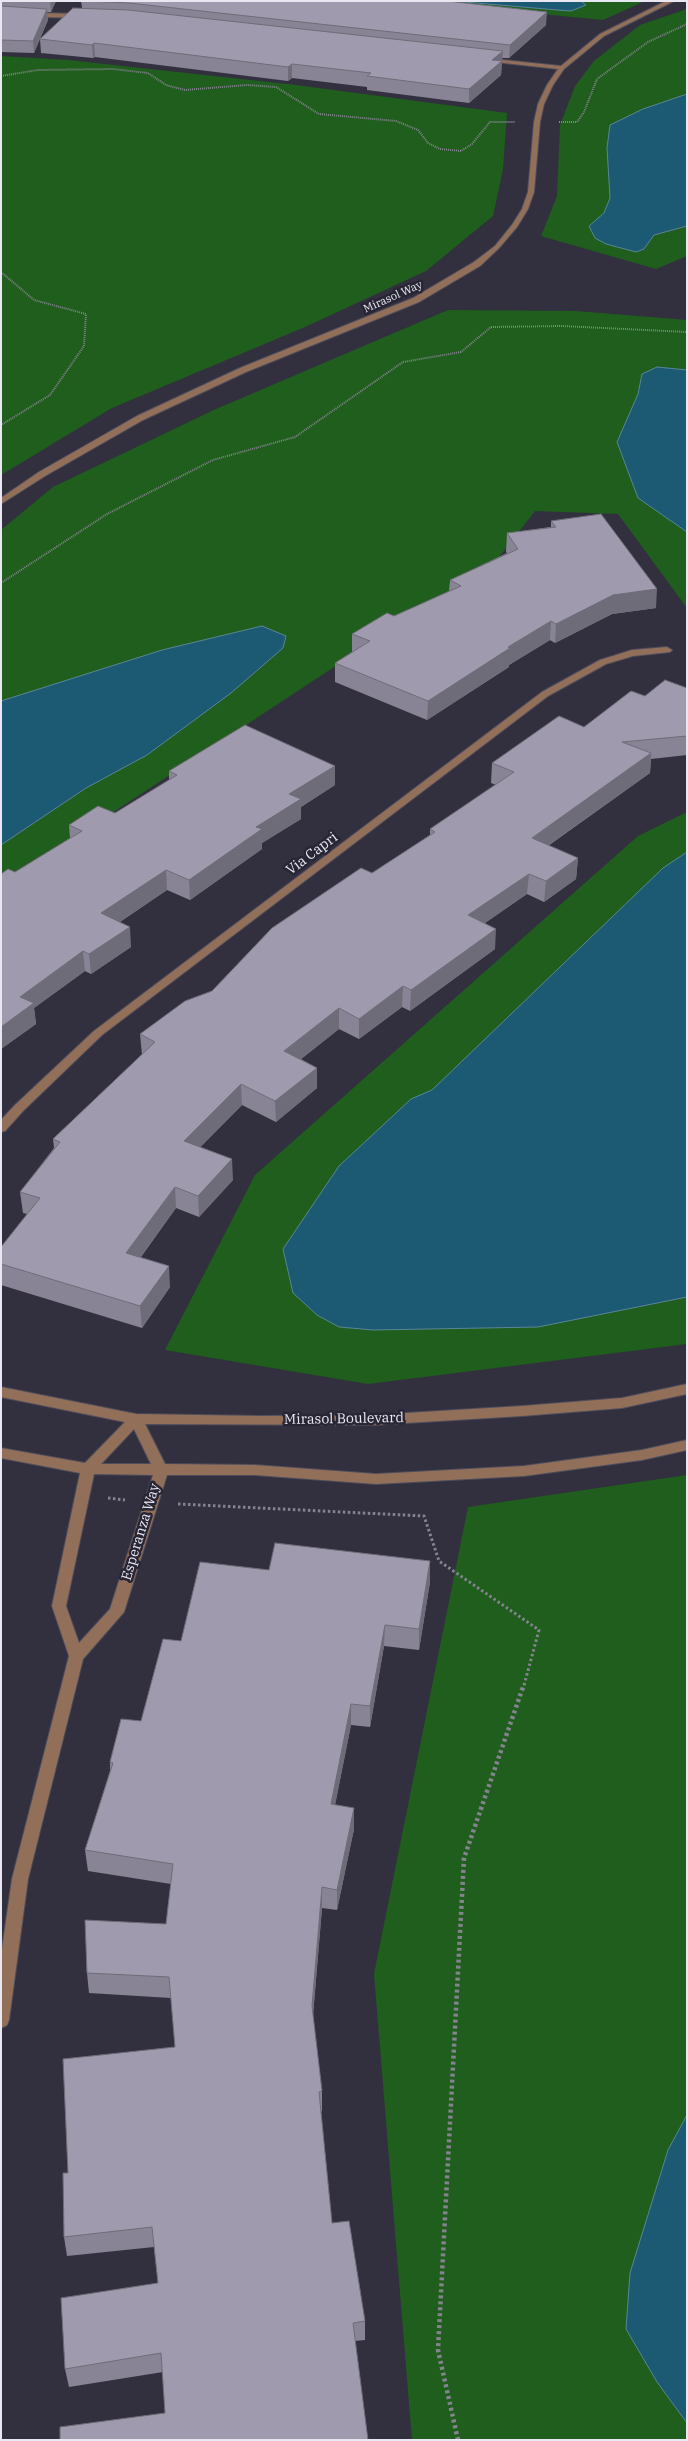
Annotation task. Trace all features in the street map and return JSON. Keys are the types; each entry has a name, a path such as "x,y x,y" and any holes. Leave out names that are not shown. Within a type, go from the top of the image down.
{"street":[{"name":"Mirasol Way","path":"1,502 42,474 140,418 243,370 416,300 476,264 497,247 515,226 525,209 531,192 537,122 541,104 550,85 562,68 602,35 627,21 671,1"},
{"path":"1,14 91,17"},
{"path":"474,58 562,68"},
{"name":"Via Capri","path":"1,1128 98,1033 545,694 603,662 632,654 667,650"},
{"name":"Mirasol Boulevard","path":"1,1392 136,1419 373,1420 622,1403 687,1389"},
{"path":"76,1656 59,1606 88,1469 136,1419"},
{"name":"Esperanza Way","path":"1,2020 20,1879 76,1656 117,1612 161,1470 136,1419"},
{"path":"1,1453 88,1469 255,1470 376,1480 524,1471 642,1455 687,1445"}],"path":[{"path":"1,76 38,70 113,69 148,73 166,85 185,90 247,85 276,87 319,114 396,122 418,130 428,143 440,149 460,151 472,144 490,122 577,122 584,112 597,79 648,42 687,24"},
{"path":"1,272 34,300 86,314 84,346 50,395 1,425"},
{"path":"1,582 108,514 213,460 294,437 403,362 461,352 491,327 562,326 687,332"},
{"path":"82,1496 151,1502 424,1516 439,1561 539,1630 525,1683 464,1858 438,2350 458,2440"}],"green space":[{"path":"407,1 645,1 603,20"},
{"path":"687,9 687,256 656,269 541,236 557,196 560,125 575,86 594,61 640,25"},
{"path":"1,56 68,60 296,85 507,113 503,169 493,216 426,271 305,327 112,408 1,475"},
{"path":"448,310 576,311 687,320 687,608 618,514 535,511 485,575 427,606 1,886 1,530 53,487 216,409"},
{"path":"687,812 687,1344 368,1384 165,1350 255,1175 638,836"},
{"path":"687,1475 687,2440 412,2440 374,1974 468,1507"}],"water":[{"path":"453,1 581,1 586,5 571,11"},
{"path":"687,94 687,226 654,235 644,249 636,252 606,244 595,238 589,226 604,213 610,198 607,148 610,125 643,109"},
{"path":"657,367 687,370 687,532 638,498 617,442 638,394 642,374"},
{"path":"262,626 286,636 283,648 231,693 147,755 86,788 1,845 1,701 162,650"},
{"path":"687,852 687,1297 538,1327 373,1330 339,1327 317,1315 293,1293 283,1249 339,1166 411,1099 432,1090 663,868"},
{"path":"687,2115 687,2423 657,2382 626,2329 630,2273 668,2150"}],"building":[{"path":"86,1 447,1 547,12 510,45 129,3"},
{"path":"1,6 47,9 33,41 1,40"},
{"path":"73,8 128,10 503,51 492,60 502,61 469,89 367,76 371,73 292,64 288,67 94,43 92,45 40,39"},
{"path":"601,514 657,589 613,595 556,624 551,621 508,647 510,648 428,701 335,663 370,641 352,634 387,613 394,616 461,586 450,580 518,549 507,533 556,527 551,521"},
{"path":"665,680 687,688 687,736 622,742 651,753 532,838 578,858 546,881 529,874 468,915 496,929 411,990 403,986 359,1019 339,1008 284,1051 317,1068 275,1101 241,1084 184,1141 232,1159 198,1196 175,1187 126,1253 169,1266 140,1306 1,1264 1,1247 40,1198 20,1192 60,1142 53,1139 155,1042 140,1034 185,1001 212,991 272,928 361,868 372,873 435,832 430,829 514,772 492,763 559,716 584,727 631,691 645,696"},
{"path":"245,725 335,766 289,794 301,799 256,827 262,829 189,880 166,870 101,913 130,927 89,954 83,951 20,997 34,1003 1,1027 1,874 8,869 15,872 82,831 69,825 98,806 115,813 177,775 169,771"},
{"path":"275,1543 430,1561 419,1629 385,1625 370,1706 351,1704 331,1804 354,1808 337,1890 322,1887 312,2006 322,2091 319,2092 332,2223 349,2221 365,2321 353,2323 368,2440 60,2440 60,2427 165,2413 161,2353 65,2369 61,2298 158,2283 152,2227 64,2237 63,2173 68,2173 63,2059 175,2047 169,1977 87,1973 85,1920 166,1924 173,1864 85,1850 113,1763 110,1762 121,1719 141,1721 163,1639 181,1641 200,1562 269,1570"}]}
